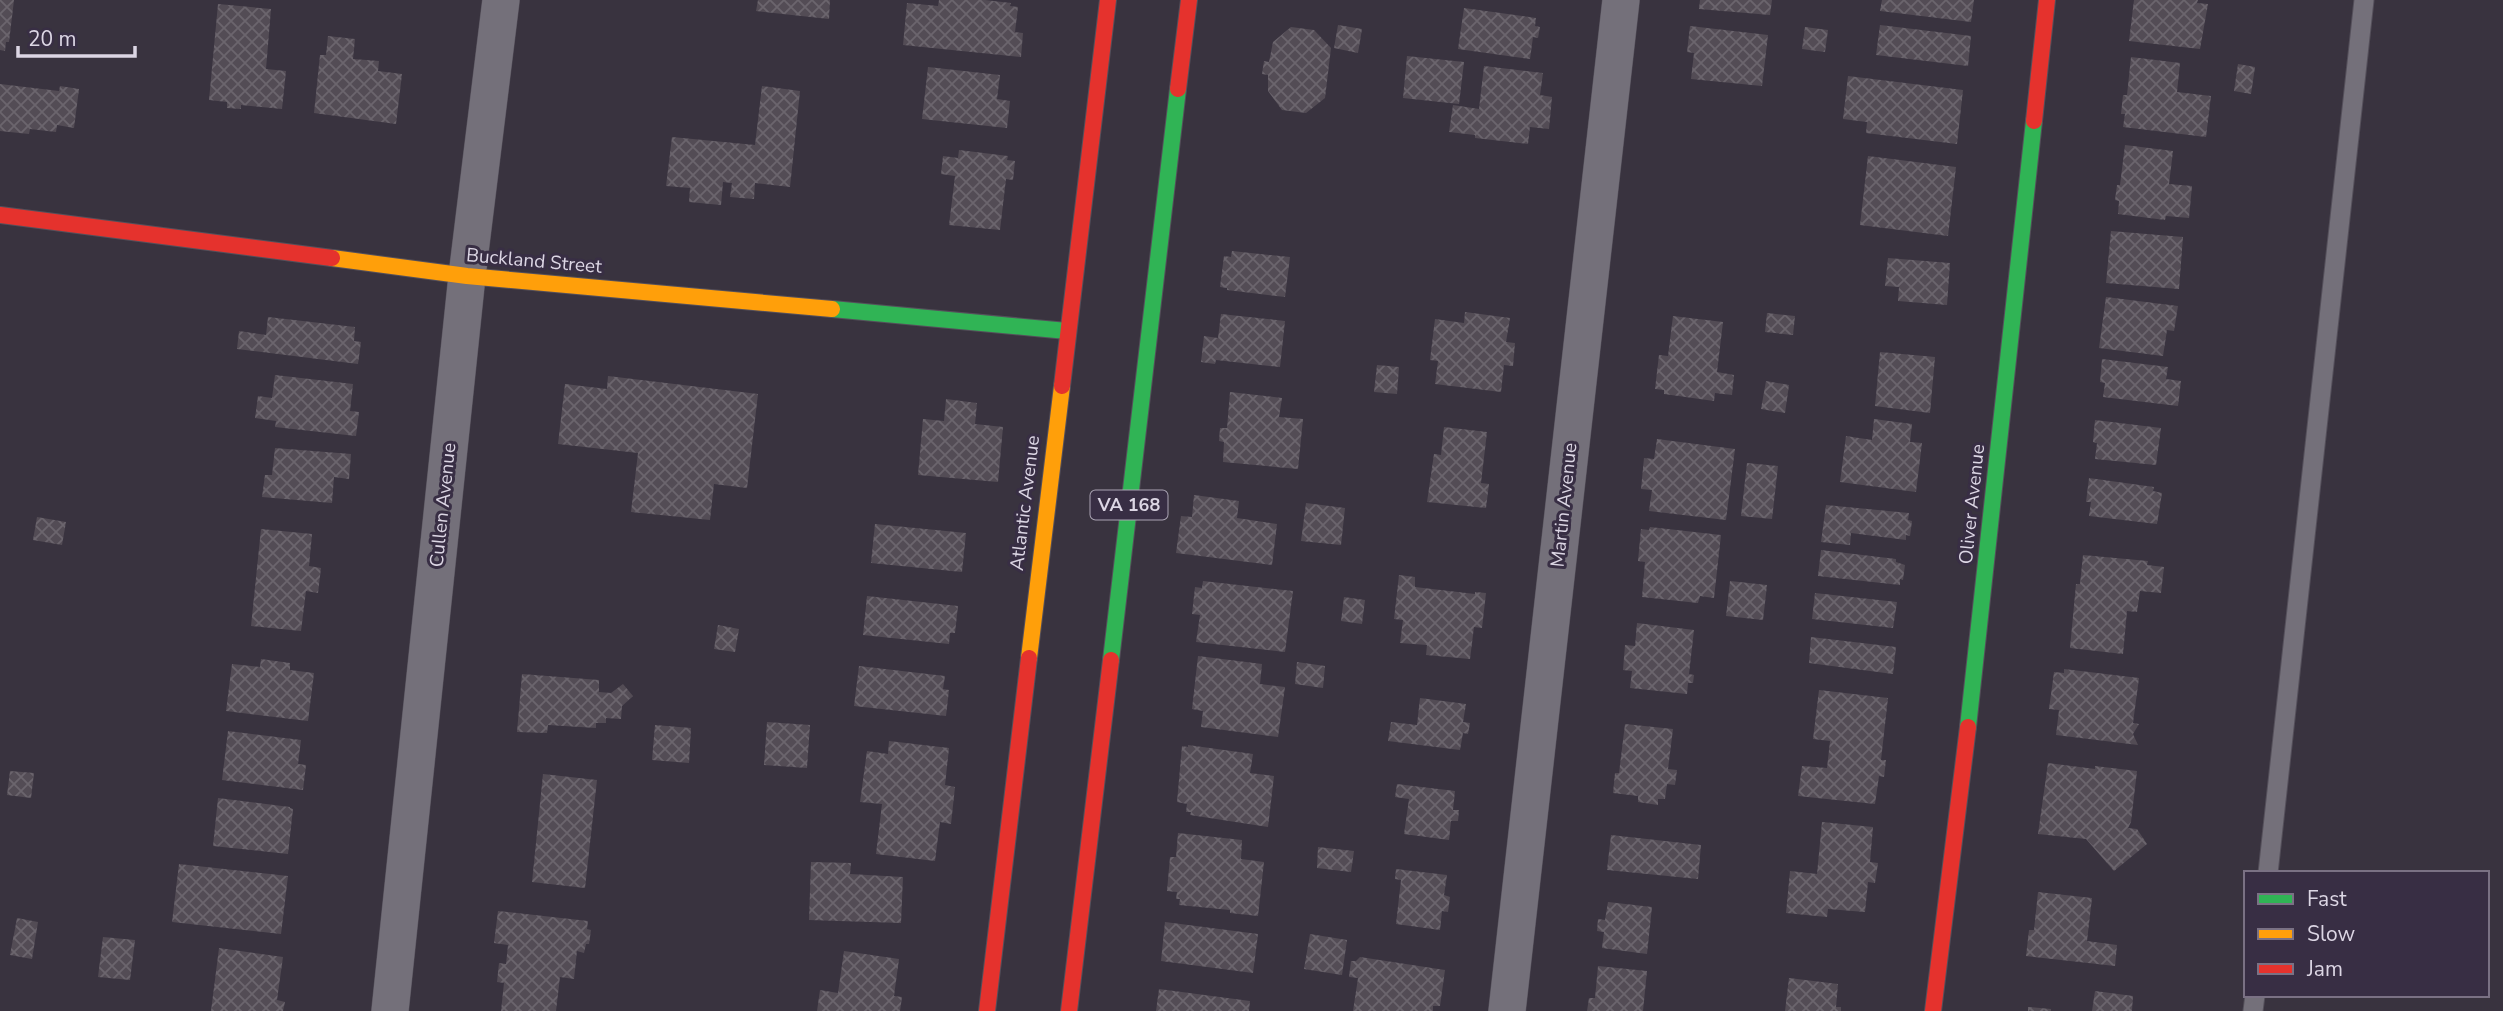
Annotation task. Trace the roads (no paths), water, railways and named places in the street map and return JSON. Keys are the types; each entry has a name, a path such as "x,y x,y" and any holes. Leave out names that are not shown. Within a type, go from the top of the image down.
{"street":[{"name":"Cullen Avenue","path":"390,1011 467,276 501,0"},
{"name":"Atlantic Avenue","path":"987,1011 1108,0"},
{"name":"VA 168","path":"1069,1011 1189,0"},
{"name":"Martin Avenue","path":"1507,1011 1621,0"},
{"name":"Oliver Avenue","path":"1933,1011 1976,658 2047,0"},
{"name":"Buckland Street","path":"0,215 467,276 1067,331"}],"lane":[{"path":"2268,871 2364,0"}]}
